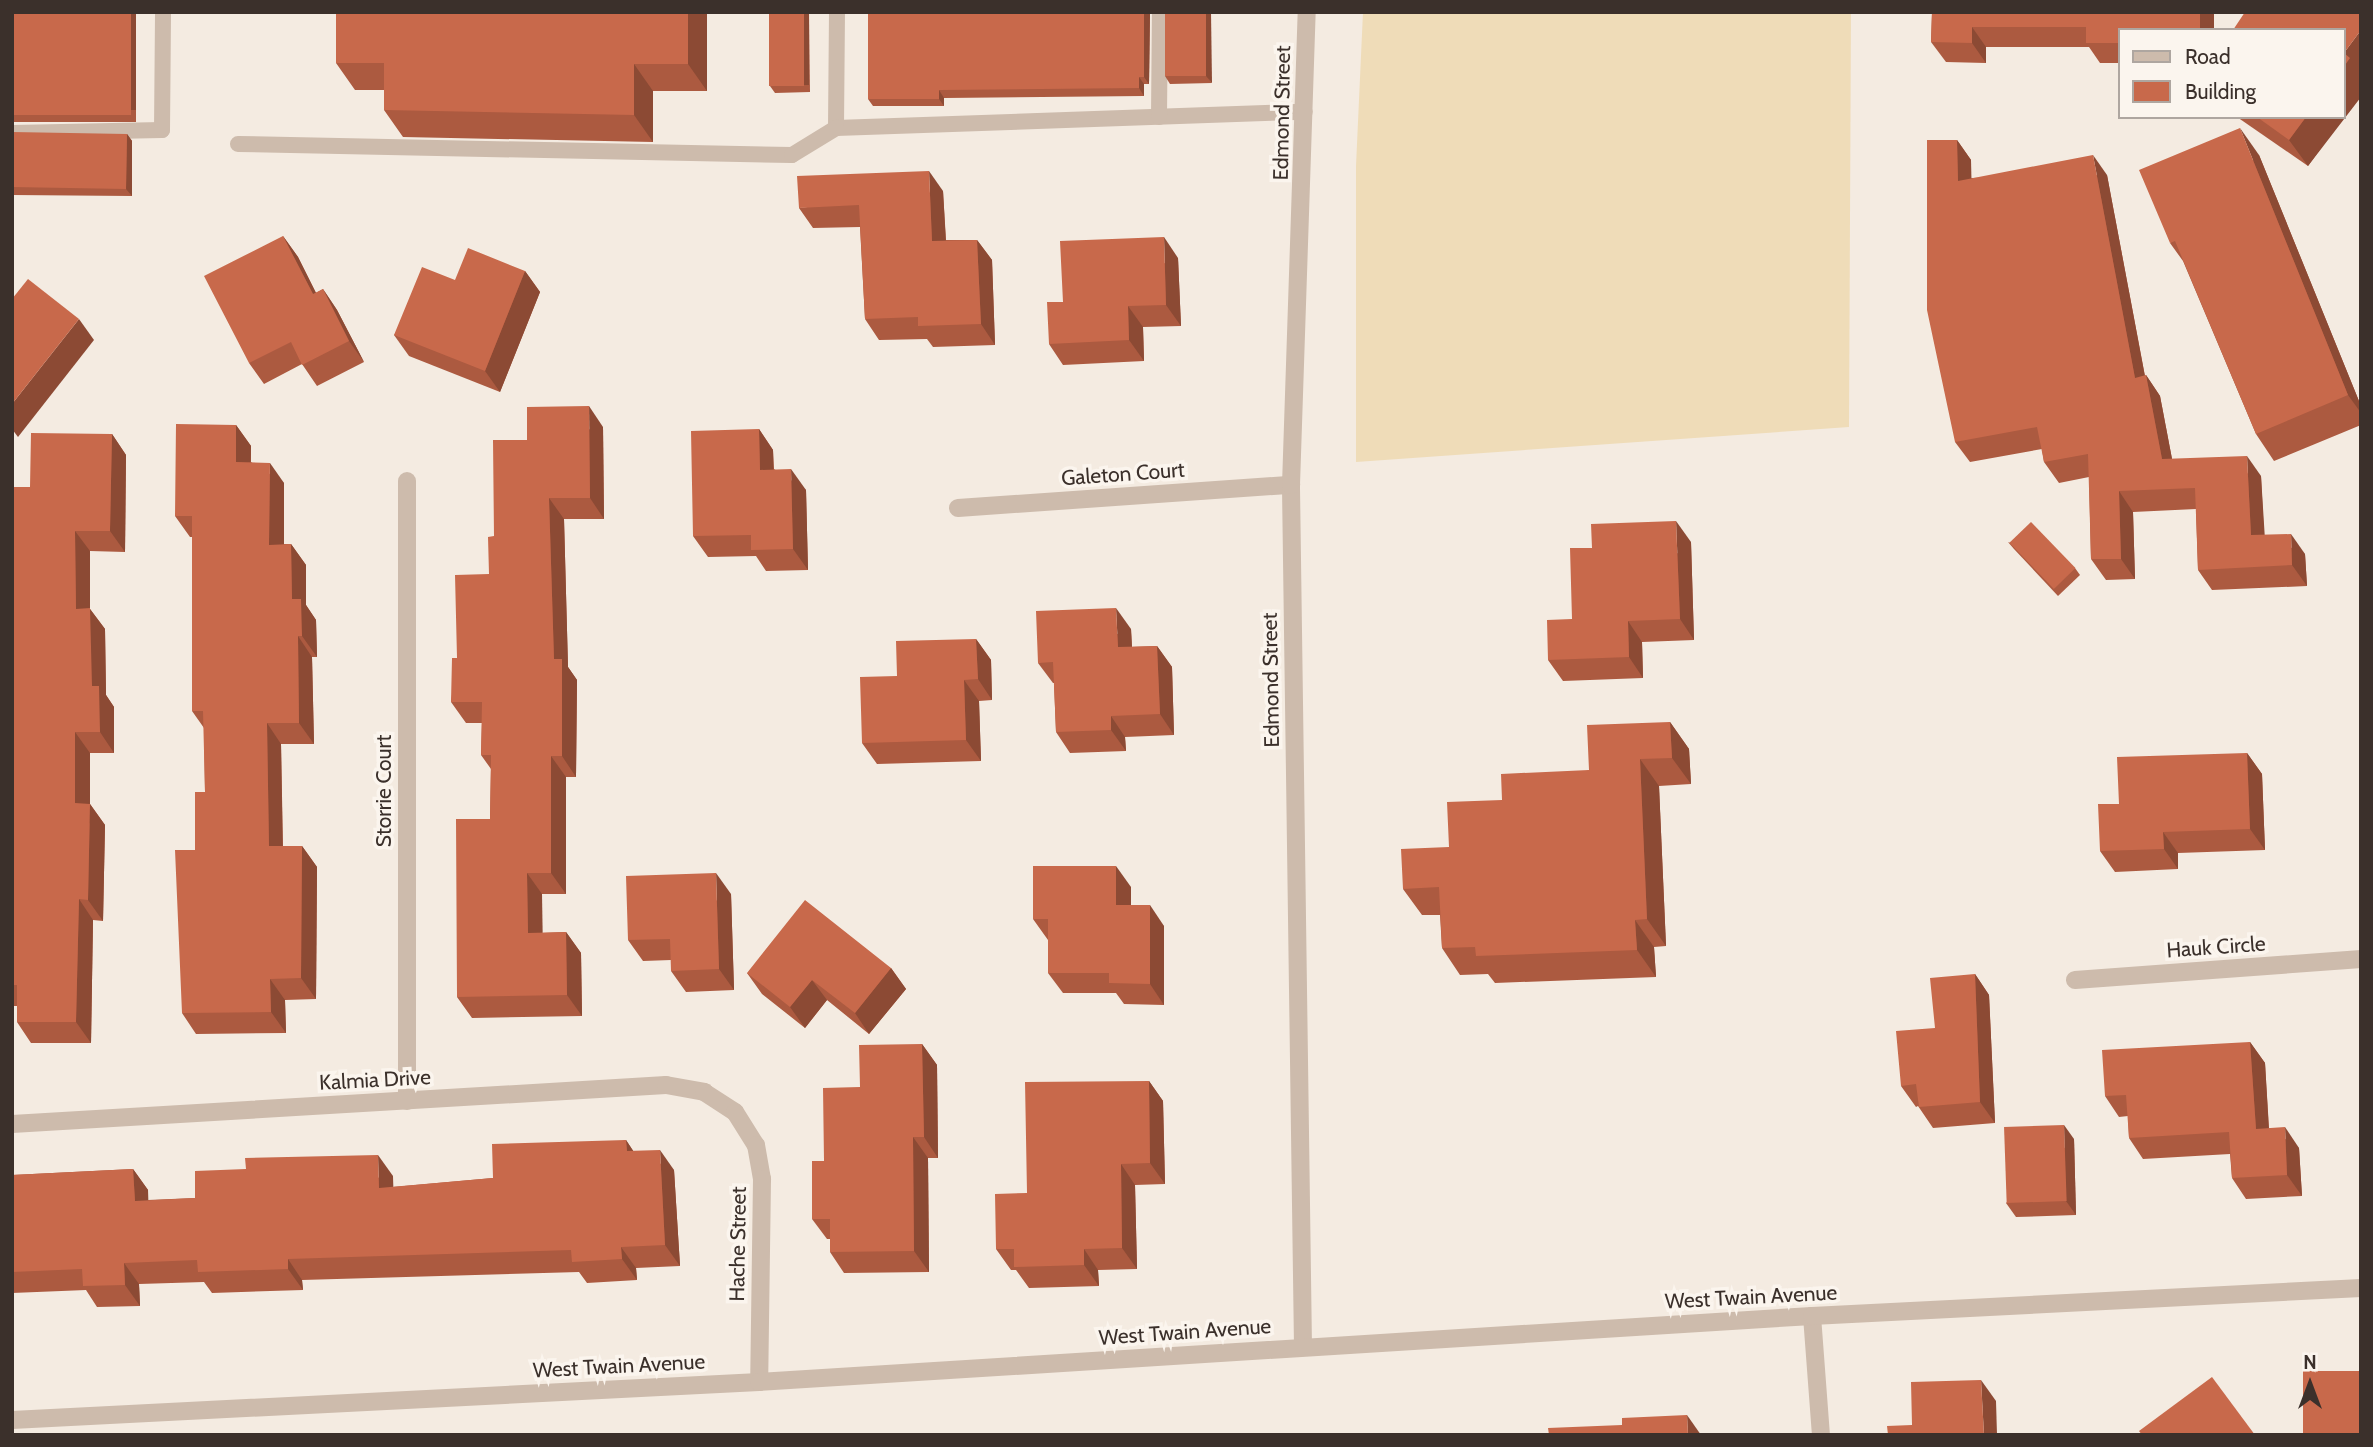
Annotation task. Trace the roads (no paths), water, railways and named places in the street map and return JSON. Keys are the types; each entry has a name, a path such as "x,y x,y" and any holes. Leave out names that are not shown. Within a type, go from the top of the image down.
{"street":[{"name":"Edmond Street","path":"1303,1348 1291,485 1307,12"},
{"name":"Storrie Court","path":"407,481 407,1101"},
{"name":"Galeton Court","path":"958,508 1291,485"},
{"name":"Hauk Circle","path":"2075,980 2361,959"},
{"name":"Kalmia Drive","path":"12,1124 666,1086 704,1092 734,1112"},
{"name":"Hache Street","path":"734,1112 756,1145 762,1179 759,1382"},
{"name":"West Twain Avenue","path":"12,1420 759,1382 1812,1316 2361,1287"},
{"path":"1812,1316 1821,1435"}],"lane":[{"path":"12,133 162,130 163,12"},
{"path":"836,128 837,12"},
{"path":"1159,117 1160,12"},
{"path":"238,144 792,155 836,128 1305,112"}]}
